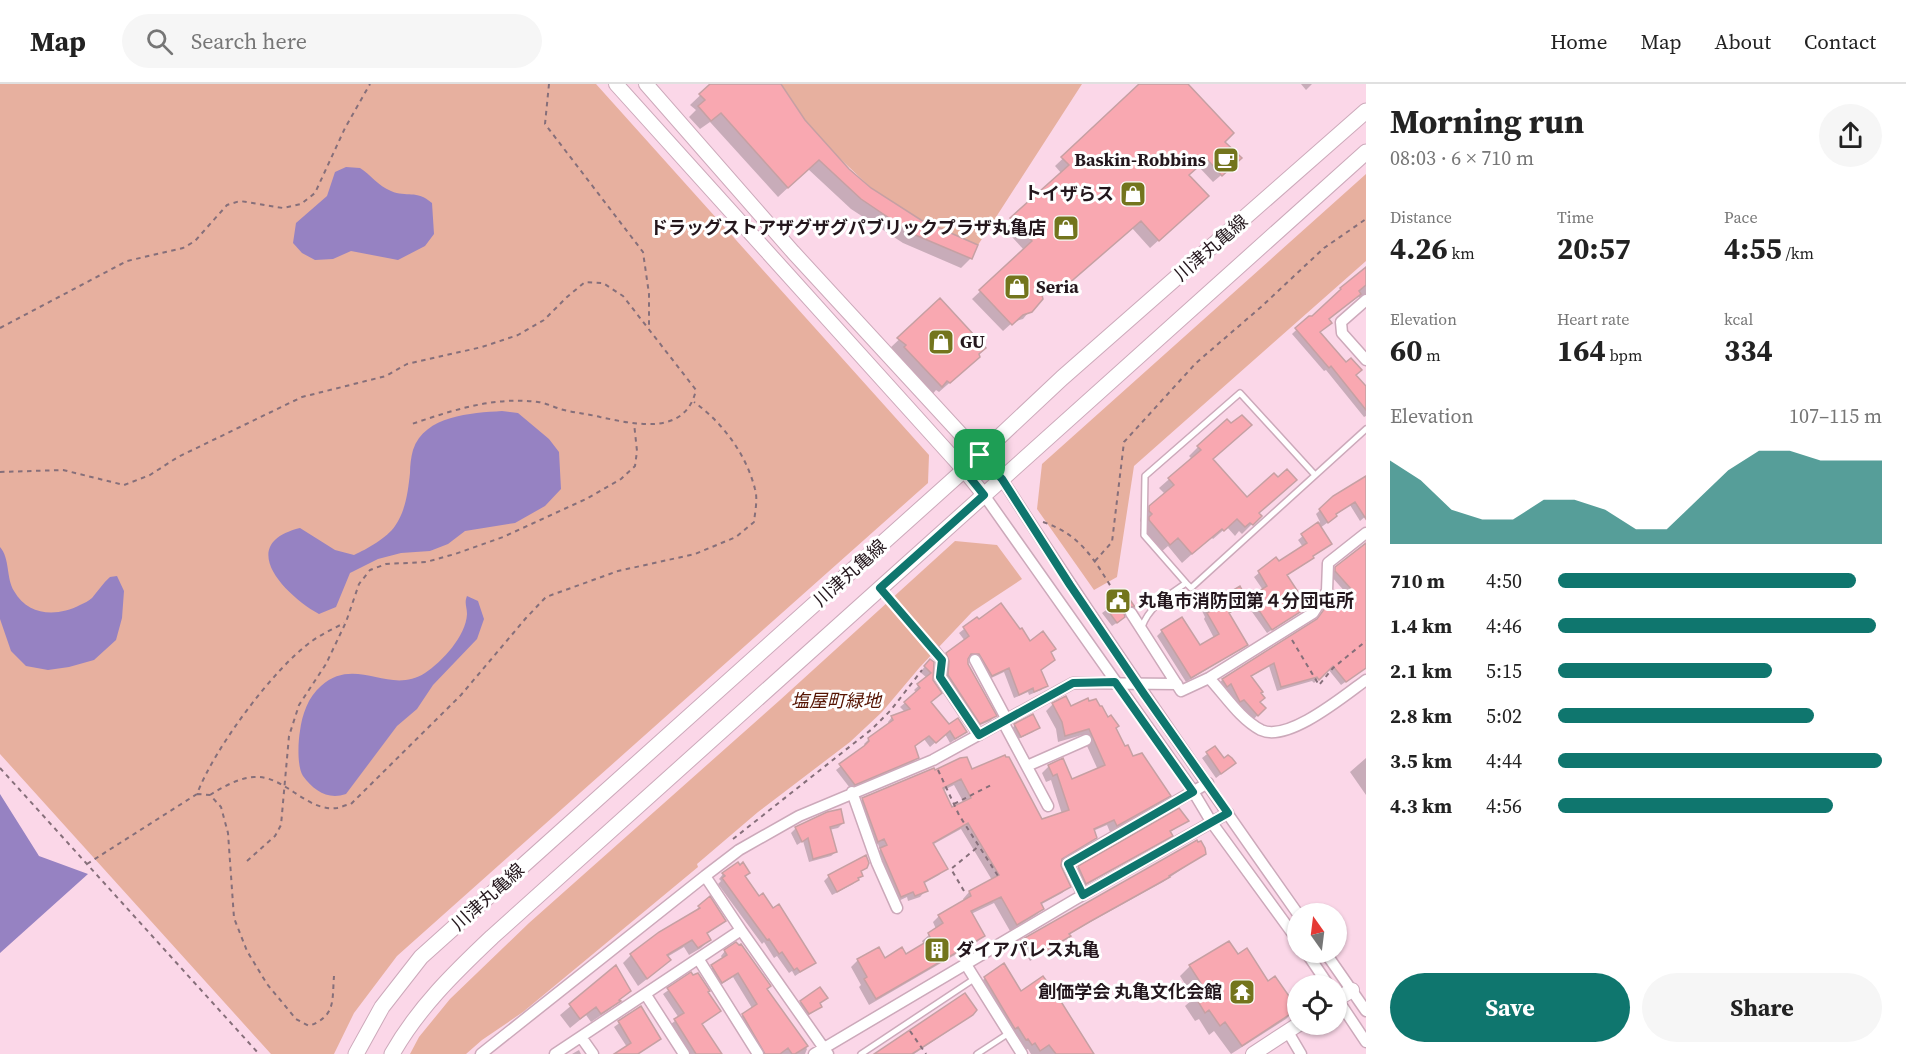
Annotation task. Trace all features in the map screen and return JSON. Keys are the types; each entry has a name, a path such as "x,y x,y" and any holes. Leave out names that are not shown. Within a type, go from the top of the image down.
{"main road":[{"name":"川津丸亀線","path":"356,1054 382,1007 421,957 964,470 1071,370 1364,112"},
{"name":"川津丸亀線","path":"392,1054 407,1028 447,980 492,937 1366,152"}],"street":[{"path":"616,84 984,495 1193,792 1212,823 1287,926"},
{"path":"646,84 793,252 1002,479 1136,683 1290,903"},
{"path":"1366,300 1341,322 1342,333 1366,360"},
{"path":"1131,613 1181,692 1209,678 1313,613 1327,591 1328,563 1366,533"},
{"path":"935,651 942,660 940,677 979,735"},
{"path":"975,660 1048,806"},
{"path":"1209,678 1247,720 1263,731 1283,731 1321,713 1366,680"},
{"path":"484,1053 739,850 799,816 933,760 1073,683 1177,684"},
{"path":"1027,766 1086,740"},
{"path":"1083,895 1068,864 1208,783"},
{"path":"852,792 877,863 897,908"},
{"path":"705,876 822,1052 965,963 1228,813"},
{"path":"555,1054 741,930"},
{"path":"699,960 758,1054"},
{"path":"965,963 1022,1054"},
{"path":"1333,963 1366,1011"},
{"path":"1347,993 1352,990"},
{"path":"646,995 684,1054"},
{"path":"1347,1014 1366,1042"},
{"path":"1253,1054 1287,1032"},
{"path":"1295,1035 1301,1054"},
{"path":"581,1037 593,1054"}],"lane":[{"path":"1315,475 1240,393 1145,476 1144,535 1191,588 1366,429"},
{"path":"1141,629 1145,618 1155,606 1186,583"},
{"path":"880,588 935,651"},
{"path":"861,1054 975,978"},
{"path":"977,1054 1009,1033"}],"path":[{"path":"0,328 127,261 183,248 195,241 227,205 240,201 283,208 301,204 315,193 345,128 370,84"},
{"path":"549,84 545,124 644,252 649,294 649,329"},
{"path":"1095,561 1112,542 1124,442 1196,363 1324,248 1366,219"},
{"path":"0,472 63,470 124,485 150,475 178,457 302,398 386,376 407,364 482,347 518,335 544,320 585,282 603,283 623,296 696,390 694,402 680,417 655,425 562,410 539,402 505,402 468,406 409,425"},
{"path":"197,794 210,795 231,783 255,777 277,782 323,807 336,808 351,804 462,695 546,597 618,571 695,554 736,537 754,522 756,491 745,463 722,426 694,402"},
{"path":"247,861 275,836 281,825 289,736 299,705 326,664 346,622 359,584 370,570 386,564 426,561 465,551 503,537 576,504 621,479 635,466 637,451 634,423"},
{"path":"1029,520 1046,522 1072,535 1095,561 1116,595"},
{"path":"87,864 197,794 203,779 229,736 292,658 312,640 346,622"},
{"path":"1286,630 1319,685 1333,668 1366,641"},
{"path":"727,843 872,729 891,710 922,670"},
{"path":"933,760 954,804 1000,879"},
{"path":"0,768 259,1054"},
{"path":"954,804 993,784"},
{"path":"210,795 221,807 228,833 234,918 247,951 267,984 296,1019 309,1026 322,1022 331,1009 334,976"},
{"path":"964,891 951,868 979,846"}],"green space":[{"path":"0,84 596,84 929,455 928,483 397,956 354,1013 334,1054 271,1054 0,754"},
{"path":"781,84 1082,84 978,245 921,220 871,188 830,149 805,120"},
{"path":"1366,174 1366,261 1134,466 1117,577 1094,590 1037,509 1042,464"},
{"name":"塩屋町緑地","path":"955,541 997,545 1022,579 972,612 920,667 882,712 850,742 758,812 697,864 698,867 523,1012 466,1054 410,1054 419,1037 450,999 529,923"}],"shaded area":[{"path":"346,167 360,168 391,191 421,196 432,203 434,234 425,246 398,260 351,251 333,259 315,260 302,253 293,243 296,223 327,196 335,172"},
{"path":"502,411 518,413 549,439 559,452 561,489 545,506 515,523 465,531 448,544 430,551 401,553 378,559 350,573 336,607 319,614 306,606 281,583 272,570 268,557 271,546 281,536 300,528 335,550 354,555 365,550 387,535 399,520 407,493 413,450 419,438 428,429 450,418"},
{"path":"0,547 14,591 20,599 35,610 53,612 71,609 92,598 110,577 117,576 124,591 122,618 116,640 94,660 48,670 26,666 11,651 0,619"},
{"path":"467,596 478,601 484,619 477,639 433,685 417,709 397,726 346,794 333,796 317,790 303,776 298,754 302,719 313,695 334,677 347,674 398,680 412,679 425,673 439,662 458,639 466,622"},
{"path":"0,794 39,856 88,874 0,953"}],"building":[{"path":"710,84 781,84 805,120 849,169 871,188 921,220 978,245 972,259 913,234 861,199 819,160 788,188 721,113 711,121 698,106 705,100 699,94"},
{"path":"1139,84 1188,84 1234,133 1225,142 1242,158 1222,176 1207,159 1189,175 1209,196 1159,241 1141,221 1067,285 1065,281 1042,295 1043,299 1032,312 1023,315 1012,325 979,290 1032,241 1010,218 1069,165 1061,157"},
{"path":"1366,267 1366,285 1359,291 1361,294 1329,319 1332,323 1320,332 1346,362 1351,358 1362,370 1356,375 1366,386 1366,410 1331,366 1329,368 1295,328 1312,316 1340,288"},
{"name":"GU","path":"940,298 986,348 979,354 980,357 950,383 947,381 942,387 904,347 906,345 897,338"},
{"path":"1242,415 1252,425 1213,459 1247,497 1274,473 1278,477 1287,469 1297,480 1259,513 1262,516 1253,525 1250,523 1245,527 1237,519 1192,554 1178,538 1170,545 1149,520 1152,514 1149,506 1174,485 1168,478 1201,450 1197,446 1227,419 1231,423"},
{"path":"1366,476 1366,519 1355,502 1336,514 1337,516 1328,523 1319,509 1333,496"},
{"path":"1318,522 1332,544 1287,575 1308,607 1272,630 1250,597 1267,586 1258,571 1276,557 1279,561 1307,543 1301,534"},
{"path":"1366,543 1366,668 1346,682 1333,666 1319,680 1317,677 1281,687 1274,663 1251,676 1265,698 1260,702 1266,708 1258,716 1244,700 1240,702 1231,684 1227,687 1222,679 1317,619 1325,608 1351,589 1335,571 1335,567"},
{"path":"1240,586 1248,601 1229,613 1248,645 1191,678 1161,630 1182,617 1200,645 1219,634 1207,613 1209,612 1205,604"},
{"path":"1126,594 1135,607 1126,607 1125,617 1117,623 1106,608"},
{"path":"1001,603 1030,641 1043,631 1056,649 1051,652 1055,660 1041,670 1048,686 1034,692 1033,688 1019,695 1009,668 992,676 979,654 971,654 968,664 997,716 980,724 948,675 949,661 946,653 969,636 963,627"},
{"path":"930,659 934,662 933,680 942,693 931,702 949,724 958,718 967,732 955,739 950,731 936,743 929,736 915,746 919,758 855,785 839,764 864,746 869,741 868,738 893,720 891,716 910,709 904,702 920,688 917,684 931,673 924,666"},
{"path":"1066,696 1071,706 1088,698 1089,701 1096,699 1108,717 1111,715 1119,726 1116,728 1125,746 1128,745 1133,756 1142,753 1171,796 1117,826 1114,820 1094,829 1097,838 1062,859 1061,866 1071,887 1041,903 1044,909 1017,925 1001,897 971,911 985,936 876,999 864,979 867,977 857,959 879,947 885,958 902,947 906,954 931,939 928,933 943,923 938,915 971,896 969,891 999,875 968,823 933,843 948,869 924,882 928,891 915,896 913,892 901,897 880,848 887,845 884,839 878,842 862,798 960,758 967,757 972,769 1005,755 1009,757 1042,819 1069,810 1057,774 1053,776 1048,765 1063,758 1072,779 1105,765 1089,729 1065,736 1062,722 1052,703","holes":["961,779 971,798 952,807 943,788"]},
{"path":"1033,714 1040,728 1021,737 1014,724"},
{"path":"1215,746 1224,758 1228,755 1236,763 1221,774 1206,752"},
{"path":"1179,808 1189,821 1170,831 1173,836 1086,884 1078,866"},
{"path":"841,809 844,823 830,827 837,852 813,859 808,838 802,842 795,827 827,812"},
{"path":"1197,840 1201,841 1206,854 1170,877 1069,934 1071,936 1035,957 1029,947 1026,949 1021,940"},
{"path":"866,855 869,863 867,868 861,871 863,876 837,892 828,875"},
{"path":"738,862 740,865 743,862 750,873 745,876 759,896 763,893 773,908 779,904 816,963 800,972 797,968 794,970 782,952 779,954 769,939 767,940 722,878 725,876 722,873"},
{"path":"710,896 726,921 707,933 711,940 698,948 692,940 667,955 671,960 647,979 630,954 659,932 700,908 698,906"},
{"name":"創価学会 丸亀文化会館","path":"1229,941 1238,954 1247,948 1268,981 1275,976 1287,993 1287,1016 1242,1046 1225,1022 1220,1026 1209,1010 1205,1013 1194,995 1204,988 1189,965"},
{"path":"736,942 741,944 771,986 767,989 808,1046 795,1054 792,1054 788,1048 780,1054 765,1054 742,1014 757,1004 738,973 722,983 711,965 727,955 724,950"},
{"path":"1004,963 1021,991 1043,976 1094,1054 1056,1054 1049,1045 1040,1051 1035,1043 1032,1045 1028,1039 1026,1040 1018,1027 1015,1029 984,977"},
{"path":"616,965 631,991 619,1000 621,1001 601,1014 596,1007 580,1019 569,1004"},
{"path":"691,972 693,975 698,973 721,1011 702,1024 722,1054 696,1054 674,1019 684,1013 667,988"},
{"path":"820,987 828,998 820,1003 822,1007 809,1014 800,1001"},
{"path":"965,993 977,1010 973,1015 912,1054 874,1054"},
{"path":"641,1006 661,1039 638,1054 614,1054 631,1043 618,1021"}],"place":[{"name":"Baskin-Robbins","path":"1226,160"},
{"name":"トイザらス","path":"1133,194"},
{"name":"ドラッグストアザグザグパブリックプラザ丸亀店","path":"1066,228"},
{"name":"Seria","path":"1017,287"},
{"name":"GU","path":"941,342"},
{"name":"丸亀市消防団第４分団屯所","path":"1118,601"},
{"name":"ダイアパレス丸亀","path":"937,950"},
{"name":"創価学会 丸亀文化会館","path":"1242,992"}],"route":[{"path":"980,455 1002,479 1070,585 1228,813 1083,895 1068,864 1193,792 1115,682 1073,683 979,735 940,677 942,660 880,588 984,495 964,470 980,455"}]}
